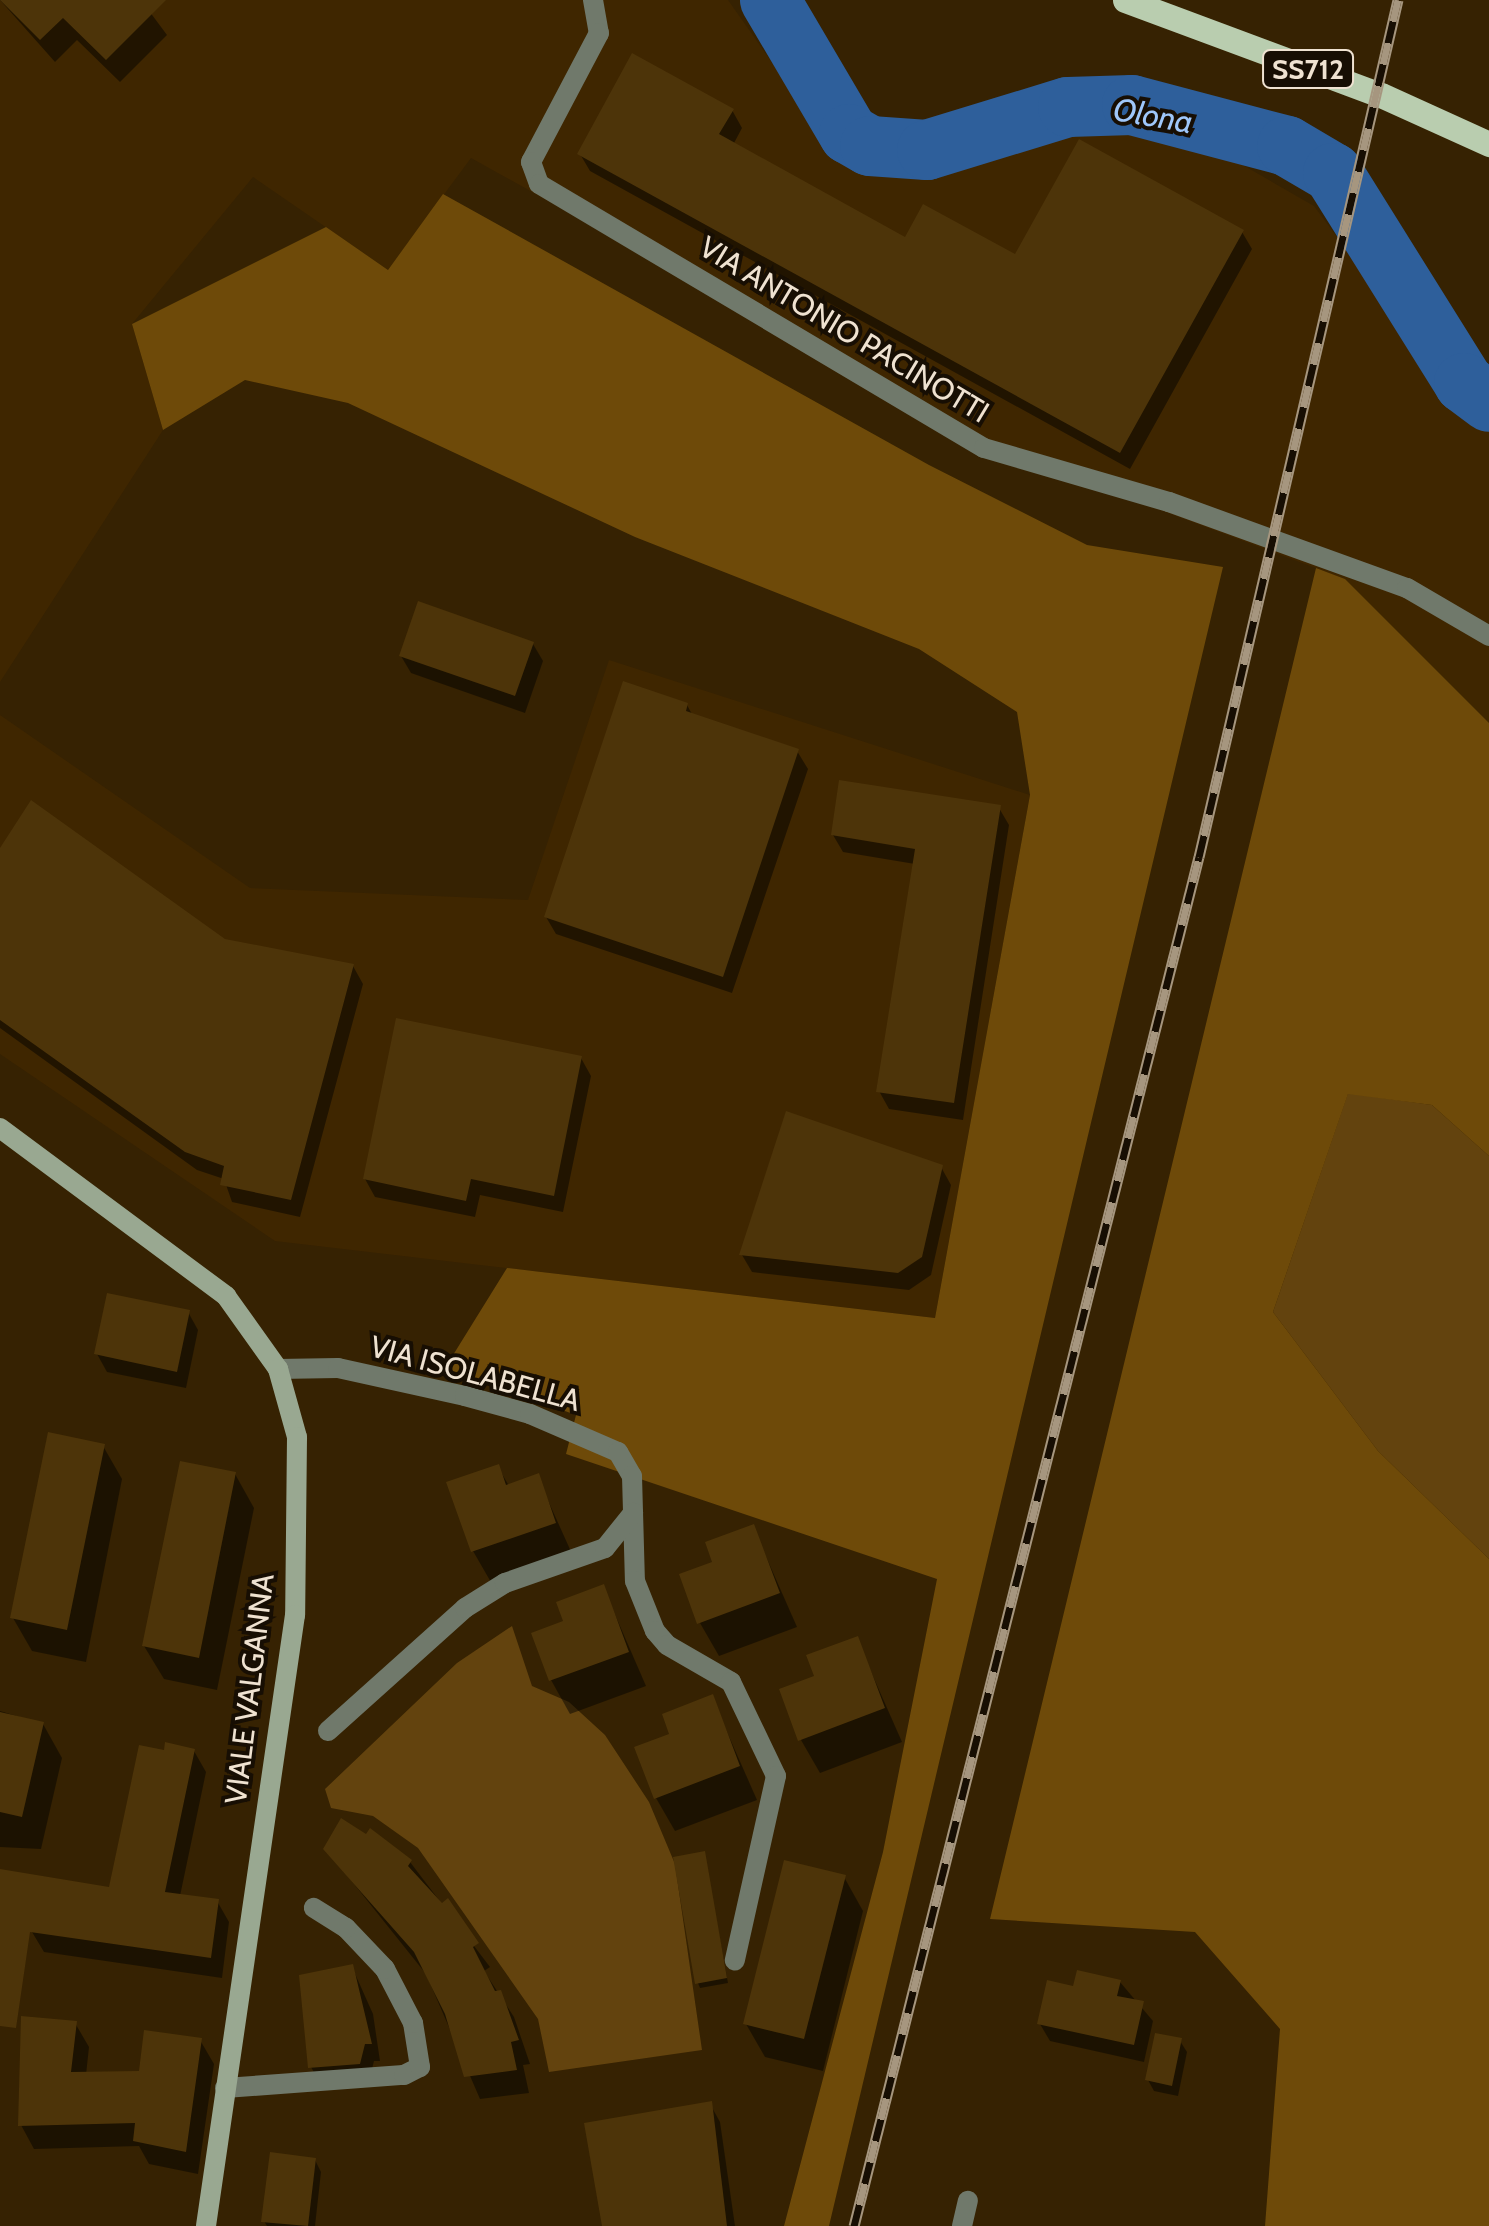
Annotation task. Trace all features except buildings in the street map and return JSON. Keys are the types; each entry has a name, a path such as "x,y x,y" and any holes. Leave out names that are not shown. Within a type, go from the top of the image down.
{"main road":[{"name":"SS712","path":"1124,0 1381,96 1489,144"},
{"name":"VIALE VALGANNA","path":"0,1128 226,1296 278,1369 297,1437 294,1615 206,2226"}],"street":[{"name":"VIA ANTONIO PACINOTTI","path":"593,0 599,34 531,162 539,184 984,448 1169,502 1408,588 1489,636"},
{"name":"VIA ISOLABELLA","path":"278,1369 338,1368 530,1414 618,1452 632,1476 636,1506 635,1580 655,1631 666,1646 731,1682 776,1776 735,1960"},
{"path":"328,1731 465,1608 505,1583 605,1548 636,1506"},
{"path":"225,2088 404,2075 420,2067 413,2024 385,1968 346,1928 314,1908"},
{"path":"962,2226 968,2201"}],"shaded area":[{"path":"0,0 728,0 828,142 924,170 1087,133 1196,138 1314,206 1453,393 1489,420 1489,723 1345,579 986,445 471,158 388,270 253,177 132,324 163,430 0,682"},
{"path":"443,194 929,465 1087,545 1223,567 829,2226 784,2226 883,1852 937,1579 566,1454 576,1415 445,1368 507,1268 935,1318 1030,795 1017,712 919,649 635,537 348,403 245,380 163,430 132,324 326,227 388,270"},
{"path":"1316,568 1345,579 1489,723 1489,1156 1432,1105 1348,1094 1273,1312 1378,1451 1489,1559 1489,2226 1265,2226 1280,2029 1195,1932 990,1919"},
{"path":"609,660 1030,795 935,1318 275,1241 0,1054 0,715 250,888 528,900"},
{"path":"1348,1093 1432,1105 1489,1156 1489,1559 1378,1451 1273,1312"},
{"path":"512,1626 532,1686 569,1702 605,1735 649,1802 675,1864 702,2050 549,2072 538,2019 418,1848 373,1816 331,1808 325,1789 457,1663"}],"waterway":[{"name":"Olona","path":"770,0 849,134 870,146 927,150 1068,107 1132,105 1287,146 1333,173 1464,383 1489,402"}],"railway":[{"path":"854,2226 1199,857 1398,0"}]}
